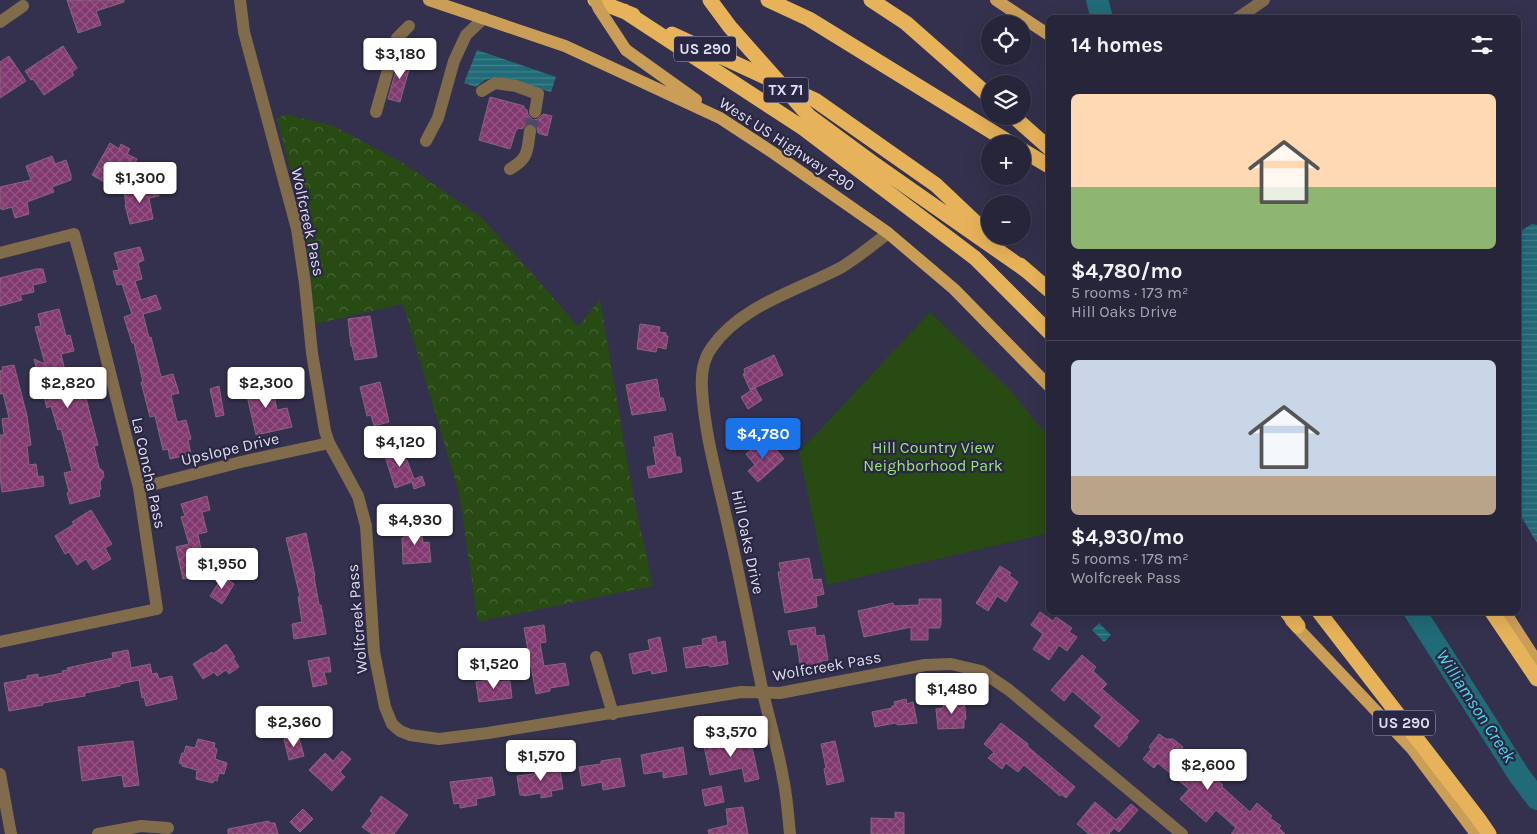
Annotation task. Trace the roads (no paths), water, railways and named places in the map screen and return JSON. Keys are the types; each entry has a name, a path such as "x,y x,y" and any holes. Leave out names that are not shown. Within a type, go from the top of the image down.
{"highway":[{"name":"US 290","path":"595,0 624,11 815,100 936,185 981,228"},
{"name":"TX 71","path":"710,0 730,27 809,116 1027,271"},
{"path":"768,0 809,18 998,135"},
{"path":"871,0 906,23 981,88"},
{"path":"624,11 803,128 920,216 975,258 1046,329"},
{"path":"1022,125 1046,145"},
{"path":"1031,155 1046,164"},
{"name":"US 290","path":"1000,245 1046,287"},
{"path":"1289,615 1298,626"},
{"name":"US 290","path":"1321,615 1489,834"},
{"path":"1494,615 1537,679"}],"main road":[{"name":"West US Highway 290","path":"429,0 566,46 720,118 888,233 954,289 1046,383"},
{"path":"595,0 626,50 720,118"},
{"path":"996,0 1046,34"},
{"path":"1285,615 1298,626 1412,750 1476,834"},
{"path":"1506,615 1537,662"}],"street":[{"name":"Wolfcreek Pass","path":"240,0 246,38 298,238 306,284 312,354 325,431 329,443 358,496 366,526 374,652 385,707 392,724 400,731 410,735 439,739 613,714 741,692 780,693 925,665 951,664 981,671 1010,690 1182,834"},
{"path":"1242,15 1264,0"},
{"path":"0,22 23,6"},
{"path":"426,142 438,118 454,61 466,35 484,18"},
{"path":"376,112 394,45 397,38 409,26"},
{"path":"482,91 495,83 516,86 538,94 535,112"},
{"path":"510,169 519,164 526,156 530,131"},
{"name":"Hill Oaks Drive","path":"790,834 783,778 708,436 702,389 702,373 711,348 722,334 749,313 764,303 842,266 859,256 888,233"},
{"name":"La Concha Pass","path":"0,253 74,234 138,488 157,609 0,642"},
{"name":"Upslope Drive","path":"138,488 241,462 329,443"},
{"path":"596,657 613,714"},
{"path":"0,774 11,834"},
{"path":"98,834 141,826 168,828"}],"waterway":[{"name":"Williamson Creek","path":"1097,0 1101,15"},
{"name":"Williamson Creek","path":"1417,615 1519,775 1537,799"}],"tunnel":[{"path":"530,131 535,112"}],"park label":[{"name":"Hill Country View Neighborhood Park","path":"933,456"}]}
